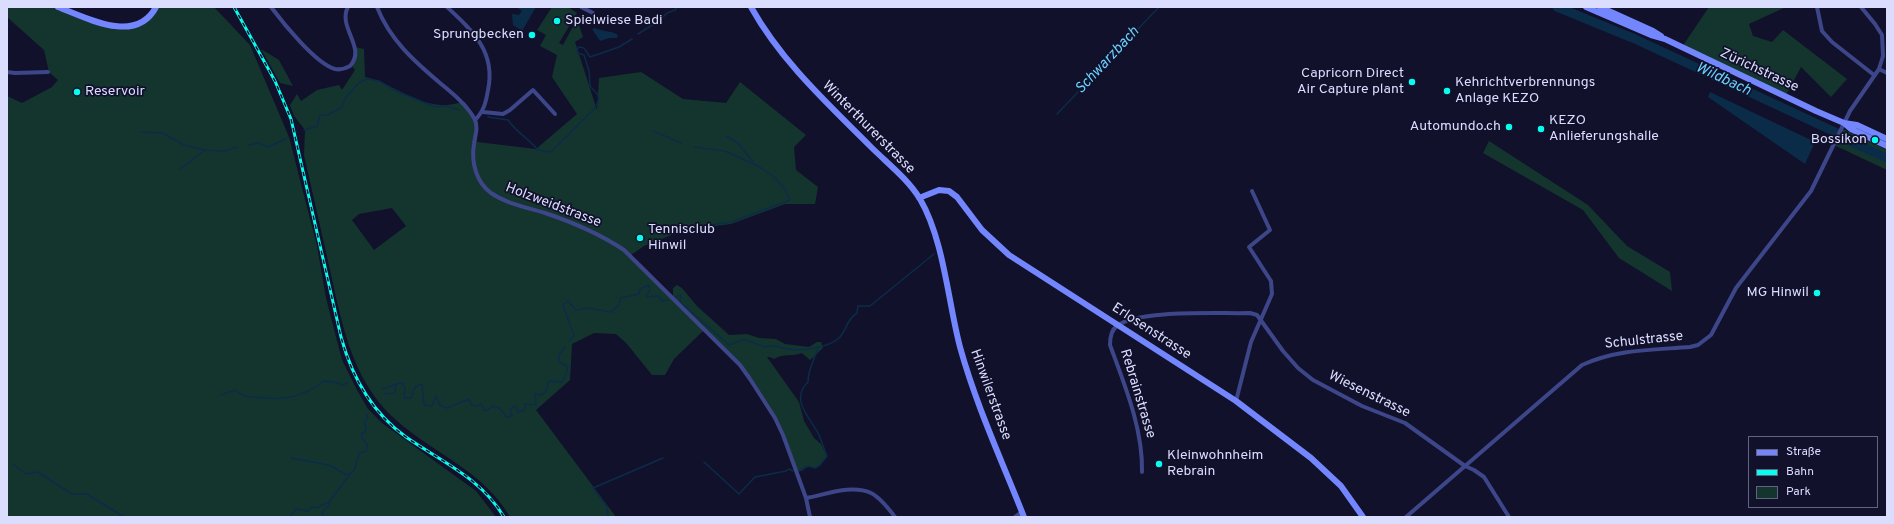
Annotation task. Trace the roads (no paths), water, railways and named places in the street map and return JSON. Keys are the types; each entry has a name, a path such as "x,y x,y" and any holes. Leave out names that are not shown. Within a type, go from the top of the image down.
{"main road":[{"path":"58,7 104,24 123,27 142,22 156,7"},
{"name":"Winterthurerstrasse","path":"751,7 765,32 799,74 901,177 919,198 934,231 945,278"},
{"name":"Zürichstrasse","path":"1586,7 1651,35 1665,39"},
{"name":"Zürichstrasse","path":"1600,7 1643,26 1665,39 1785,97 1844,123 1857,125 1887,139"},
{"name":"Zürichstrasse","path":"1844,123 1849,128 1887,146"},
{"name":"Erlosenstrasse","path":"919,198 939,190 949,191 957,197 982,230 1009,255 1236,401 1311,458 1341,486 1363,517"},
{"name":"Hinwilerstrasse","path":"945,278 960,348 1023,514"}],"street":[{"path":"271,7 285,25 307,48 327,65 340,70 350,66 355,57 355,46 345,20 348,7"},
{"path":"377,7 388,29 402,49 456,97 475,120 483,112 490,83 486,53 468,26 447,7"},
{"path":"581,7 593,13"},
{"path":"1817,7 1822,32 1832,42 1874,75"},
{"path":"1861,7 1882,35 1884,56 1879,69 1887,74"},
{"name":"Schulstrasse","path":"1406,517 1582,365 1600,356 1623,352 1690,348 1705,341 1711,335 1736,288 1811,190 1844,123 1879,69"},
{"path":"7,72 48,72"},
{"path":"483,112 503,114 510,110 533,90 555,114"},
{"name":"Holzweidstrasse","path":"475,120 477,130 473,149 474,166 478,178 485,188 500,199 558,218 600,236 624,250 740,365 775,418 783,435 806,498 810,517"},
{"path":"1236,401 1251,342 1272,294 1271,281 1249,247 1270,230 1252,191"},
{"path":"1118,325 1150,314 1250,313 1257,315 1260,319"},
{"name":"Wiesenstrasse","path":"1260,319 1283,351 1298,368 1313,380 1362,406 1406,423 1465,466 1484,477 1509,517"},
{"name":"Rebrainstrasse","path":"1118,325 1113,330 1110,345 1137,430 1142,453 1142,472"},
{"path":"806,498 848,490 860,490 871,493 895,517"},
{"path":"1015,517 1023,514"}],"water":[{"path":"516,7 536,7 522,31 513,25 512,14 519,15 522,11"},
{"path":"595,28 615,33 618,35 617,38 609,38 600,41 592,29"},
{"path":"1710,92 1815,142 1805,164 1708,97"}],"waterway":[{"path":"638,34 660,20 667,13 675,10 677,7"},
{"name":"Schwarzbach","path":"1057,114 1159,7"},
{"name":"Wildbach","path":"1557,7 1635,39 1835,132 1853,143 1887,158"},
{"path":"488,117 508,120 538,150 551,152 595,108 599,99 598,95 590,86 589,71 584,55 578,53 577,49 579,47 584,48 590,57 619,47 632,39"},
{"path":"304,130 317,126 320,115 328,115 342,107 346,97 360,82 367,79 379,81 396,91 435,107 447,106 459,110"},
{"path":"653,131 681,143"},
{"path":"140,132 162,133 184,145 205,150"},
{"path":"726,136 738,143 753,162"},
{"path":"249,145 258,143 269,147 287,138"},
{"path":"180,169 205,150 224,151 237,147"},
{"path":"694,147 725,151 758,166 773,176 784,188 790,200 731,222 697,227"},
{"name":"Schwarzbach","path":"675,297 681,295 680,302 729,345 744,339 765,347 774,346 795,350 815,348 828,344 839,338 853,316 857,313 858,306 870,306 934,254"},
{"name":"Schwarzbach","path":"569,341 574,336 563,305 568,301 576,310 587,308 611,312 619,305 620,298 639,294 640,289 649,285 650,290 646,297 658,296 662,301 668,300"},
{"name":"Schwarzbach","path":"385,394 395,393 396,384 402,383 405,388 404,398 411,398 415,387 422,384 424,405 432,406 436,396 440,405 447,408 469,399 471,405 476,406 481,404 485,411 494,406 500,409 507,417 512,416 510,409 515,406 518,412 525,410 525,404 536,405 535,394 540,395 545,393 549,381 562,382 567,371 567,366 559,362 559,355 565,347"},
{"path":"799,471 808,466 815,468 820,465 827,456 819,435 803,409 801,402 801,395 808,382 810,369 818,348"},
{"path":"221,395 235,390 249,397 280,398 295,396 303,393 324,381 335,382 342,385 348,383"},
{"path":"383,389 396,384"},
{"name":"Schwarzbach","path":"290,517 296,509 308,511 312,507 316,508 329,502 355,469 359,453 365,452 368,446 362,438 362,433 365,432 366,427 364,422 367,419 367,414"},
{"path":"291,458 329,465 345,474 350,474"},
{"path":"608,517 607,507 593,488 663,458"},
{"path":"704,462 739,494 755,477 786,471 789,469 793,471"},
{"path":"13,464 26,474 38,472 72,494 87,494 124,517"},
{"path":"323,517 322,512 329,506 329,502"}],"railway":[{"path":"234,7 275,81 291,119 341,337 357,380 373,405 394,427 406,437 472,481 495,503 504,517"}],"place":[{"name":"Spielwiese Badi","path":"557,21"},
{"name":"Sprungbecken","path":"532,35"},
{"name":"Capricorn Direct Air Capture plant","path":"1412,82"},
{"name":"Kehrichtverbrennungs Anlage KEZO","path":"1447,91"},
{"name":"Reservoir","path":"77,92"},
{"name":"Automundo.ch","path":"1509,127"},
{"name":"KEZO Anlieferungshalle","path":"1541,129"},
{"name":"Bossikon","path":"1875,140"},
{"name":"Tennisclub Hinwil","path":"640,238"},
{"name":"MG Hinwil","path":"1817,293"},
{"name":"Kleinwohnheim Rebrain","path":"1159,464"}]}
